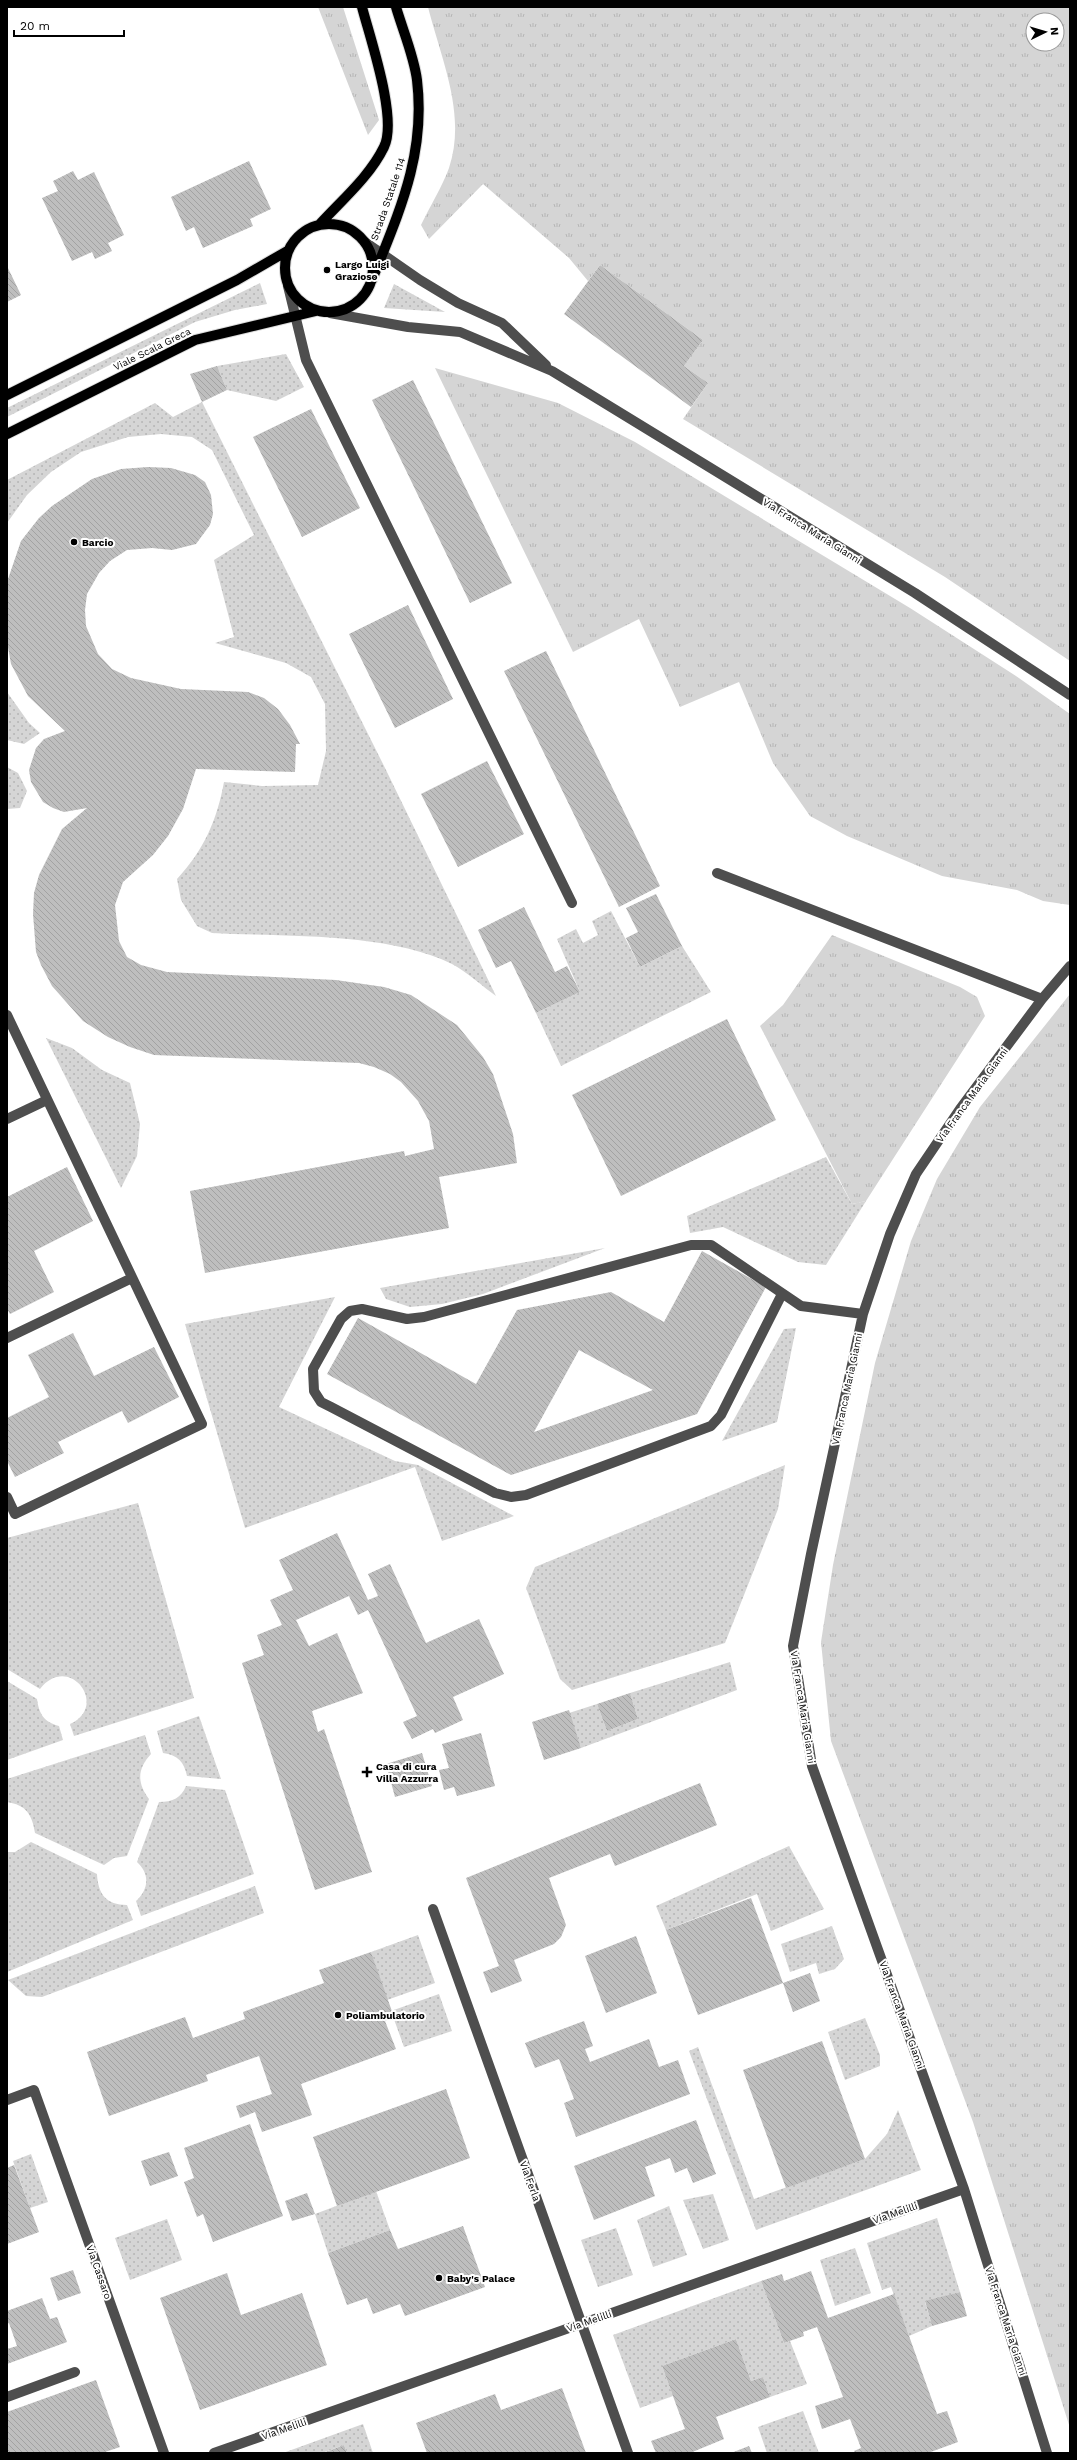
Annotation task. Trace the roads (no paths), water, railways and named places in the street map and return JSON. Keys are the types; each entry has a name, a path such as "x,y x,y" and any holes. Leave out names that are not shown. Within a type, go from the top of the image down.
{"main road":[{"path":"320,224 340,225 350,229 365,242 373,264 372,280 368,290 352,306 330,313 316,311 299,302 288,286 284,268 289,250 301,233 320,224 367,174 385,146 389,120 362,7"},
{"name":"Strada Statale 114","path":"372,280 414,164 419,131 417,79 396,7"},
{"path":"7,395 242,277 289,250"},
{"name":"Viale Scala Greca","path":"7,434 195,340 316,311"}],"street":[{"path":"365,242 420,280 458,303 502,323 552,371"},
{"path":"288,286 294,316 310,367 572,903"},
{"path":"330,313 408,327 460,332 552,371"},
{"name":"Via Franca Maria Gianni","path":"552,371 915,594 1070,695"},
{"path":"717,873 1042,999"},
{"name":"Via Franca Maria Gianni","path":"1048,2453 964,2189 812,1766 794,1646 810,1554 863,1314 890,1234 916,1174 960,1109 1042,999 1070,966"},
{"path":"7,1015 202,1424 15,1514 7,1497"},
{"path":"7,1119 47,1100"},
{"path":"782,1294 721,1415 711,1426 526,1495 511,1497 495,1494 330,1407 322,1402 314,1392 313,1370 341,1319 350,1311 362,1309 407,1319 424,1318 691,1245 711,1245 801,1306 863,1314"},
{"path":"7,1338 132,1278"},
{"name":"Via Ferla","path":"433,1909 628,2453"},
{"name":"Via Cassaro","path":"7,2100 34,2090 164,2453"},
{"name":"Via Melilli","path":"214,2453 964,2189"},
{"path":"7,2397 75,2372"}],"place":[{"name":"Largo Luigi Grazioso","path":"327,270"},
{"name":"Barcio","path":"74,542"},
{"name":"Casa di cura Villa Azzurra","path":"367,1772"},
{"name":"Poliambulatorio","path":"338,2015"},
{"name":"Baby's Palace","path":"439,2278"}]}
